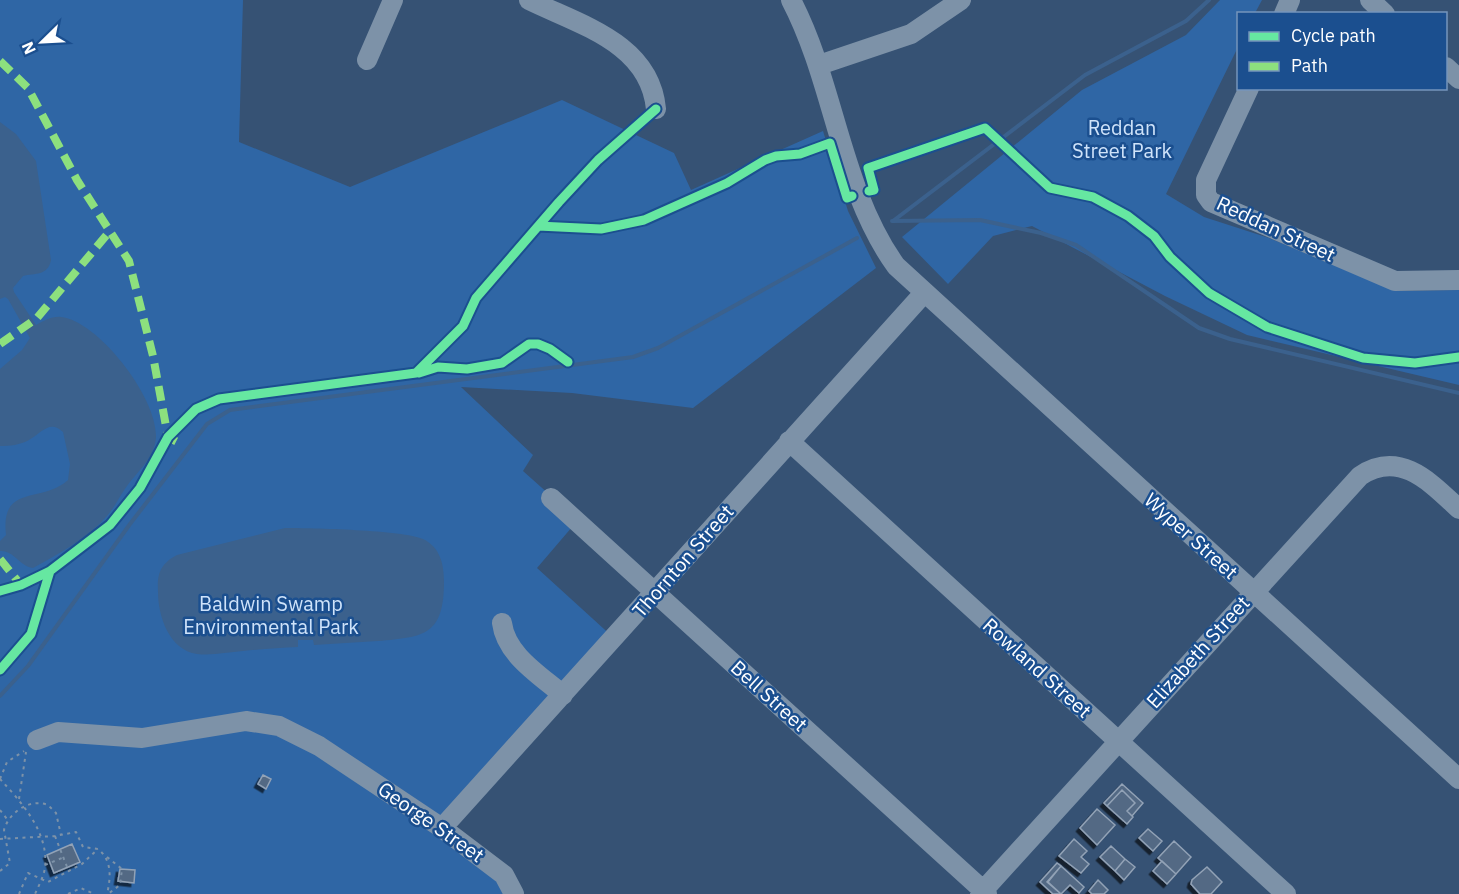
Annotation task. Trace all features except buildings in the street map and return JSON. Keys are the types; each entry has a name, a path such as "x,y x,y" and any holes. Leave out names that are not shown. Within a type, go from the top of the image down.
{"street":[{"path":"367,60 393,0"},
{"path":"529,0 626,49 636,59 651,82 656,109"},
{"name":"Wyper Street","path":"791,0 819,65 873,227 889,256 904,274 1459,779"},
{"path":"819,65 911,34 961,0"},
{"path":"1370,0 1383,12"},
{"path":"1447,68 1459,79"},
{"name":"Reddan Street","path":"1248,90 1206,180 1206,195 1211,202 1395,281 1459,280"},
{"name":"Thornton Street","path":"442,828 924,292"},
{"name":"Rowland Street","path":"789,441 1286,894"},
{"name":"Elizabeth Street","path":"983,893 1116,741 1352,484 1369,470 1378,466 1401,467 1437,489 1459,509"},
{"name":"Bell Street","path":"551,498 983,893"},
{"path":"502,623 504,637 512,649 563,695"},
{"name":"George Street","path":"37,740 58,732 142,738 246,721 279,726 338,758 442,828 504,874 514,894"}],"path":[{"path":"18,799 26,750 7,762 0,779 24,807 40,838 45,865 35,894"},
{"path":"6,822 24,807 36,802 48,805 56,813 61,836"},
{"path":"0,810 6,816 2,839 10,863 0,871"},
{"path":"2,839 40,838 76,832 83,847 98,849 122,869 120,885 107,894"},
{"path":"55,836 69,872"},
{"path":"19,894 28,873 48,882 69,872 98,849"},
{"path":"105,855 109,871 107,894"},
{"path":"45,865 63,857"},
{"path":"68,894 81,888 94,894"}],"green space":[{"name":"Baldwin Swamp Environmental Park","path":"0,0 243,0 239,142 350,187 562,100 674,153 691,190 823,131 848,211 876,268 693,408 572,393 461,387 533,455 523,471 578,520 537,568 615,639 444,828 515,894 0,894"},
{"name":"Reddan Street Park","path":"1220,0 1262,0 1256,12 1237,12 1237,49 1166,194 1204,217 1269,238 1398,291 1459,290 1459,385 1247,335 1165,296 1032,226 993,236 948,284 902,237 1082,90 1186,35"}],"shaded area":[{"path":"0,122 16,134 36,161 51,260 44,271 23,276 13,288 14,292 36,325 58,317 77,322 94,333 111,349 140,389 150,409 155,428 155,444 150,456 107,516 81,539 33,568 28,567 9,553 0,551 0,541 6,535 6,519 10,508 16,501 58,487 68,480 70,464 63,432 58,428 46,428 22,443 0,446 0,369 22,350 30,338 8,299 5,297 0,299"},
{"path":"285,528 397,533 429,542 440,557 444,575 443,599 436,623 429,630 408,638 378,641 314,645 313,640 298,640 298,647 208,655 187,651 179,646 167,630 160,611 158,586 163,566 177,555"}],"waterway":[{"path":"893,221 1085,75 1186,21 1209,0"},
{"path":"892,221 980,220 1041,233 1076,245 1199,328 1230,339 1459,393"},
{"path":"0,696 28,666 130,524 207,424 230,410 633,357 658,348 857,238"}],"marked path":[{"path":"0,61 28,88 77,180 129,261 153,356 168,437 183,445"},
{"path":"0,344 37,318 110,231"},
{"path":"0,559 21,585"}],"cycle path":[{"path":"0,591 21,585 50,571 110,525 140,488 168,437 196,409 219,399 416,373 463,326 476,298 559,202 598,160 656,109"},
{"path":"869,191 874,190 868,168 985,128 1050,188 1093,197 1128,216 1154,236 1170,257 1209,293 1267,327 1363,358 1415,363 1459,357"},
{"path":"538,226 601,229 644,220 727,183 765,160 776,156 800,154 830,143 847,198 852,196"},
{"path":"419,373 438,367 467,369 502,363 529,344 538,344 550,349 568,362"},
{"path":"0,670 31,634 50,571"}]}
